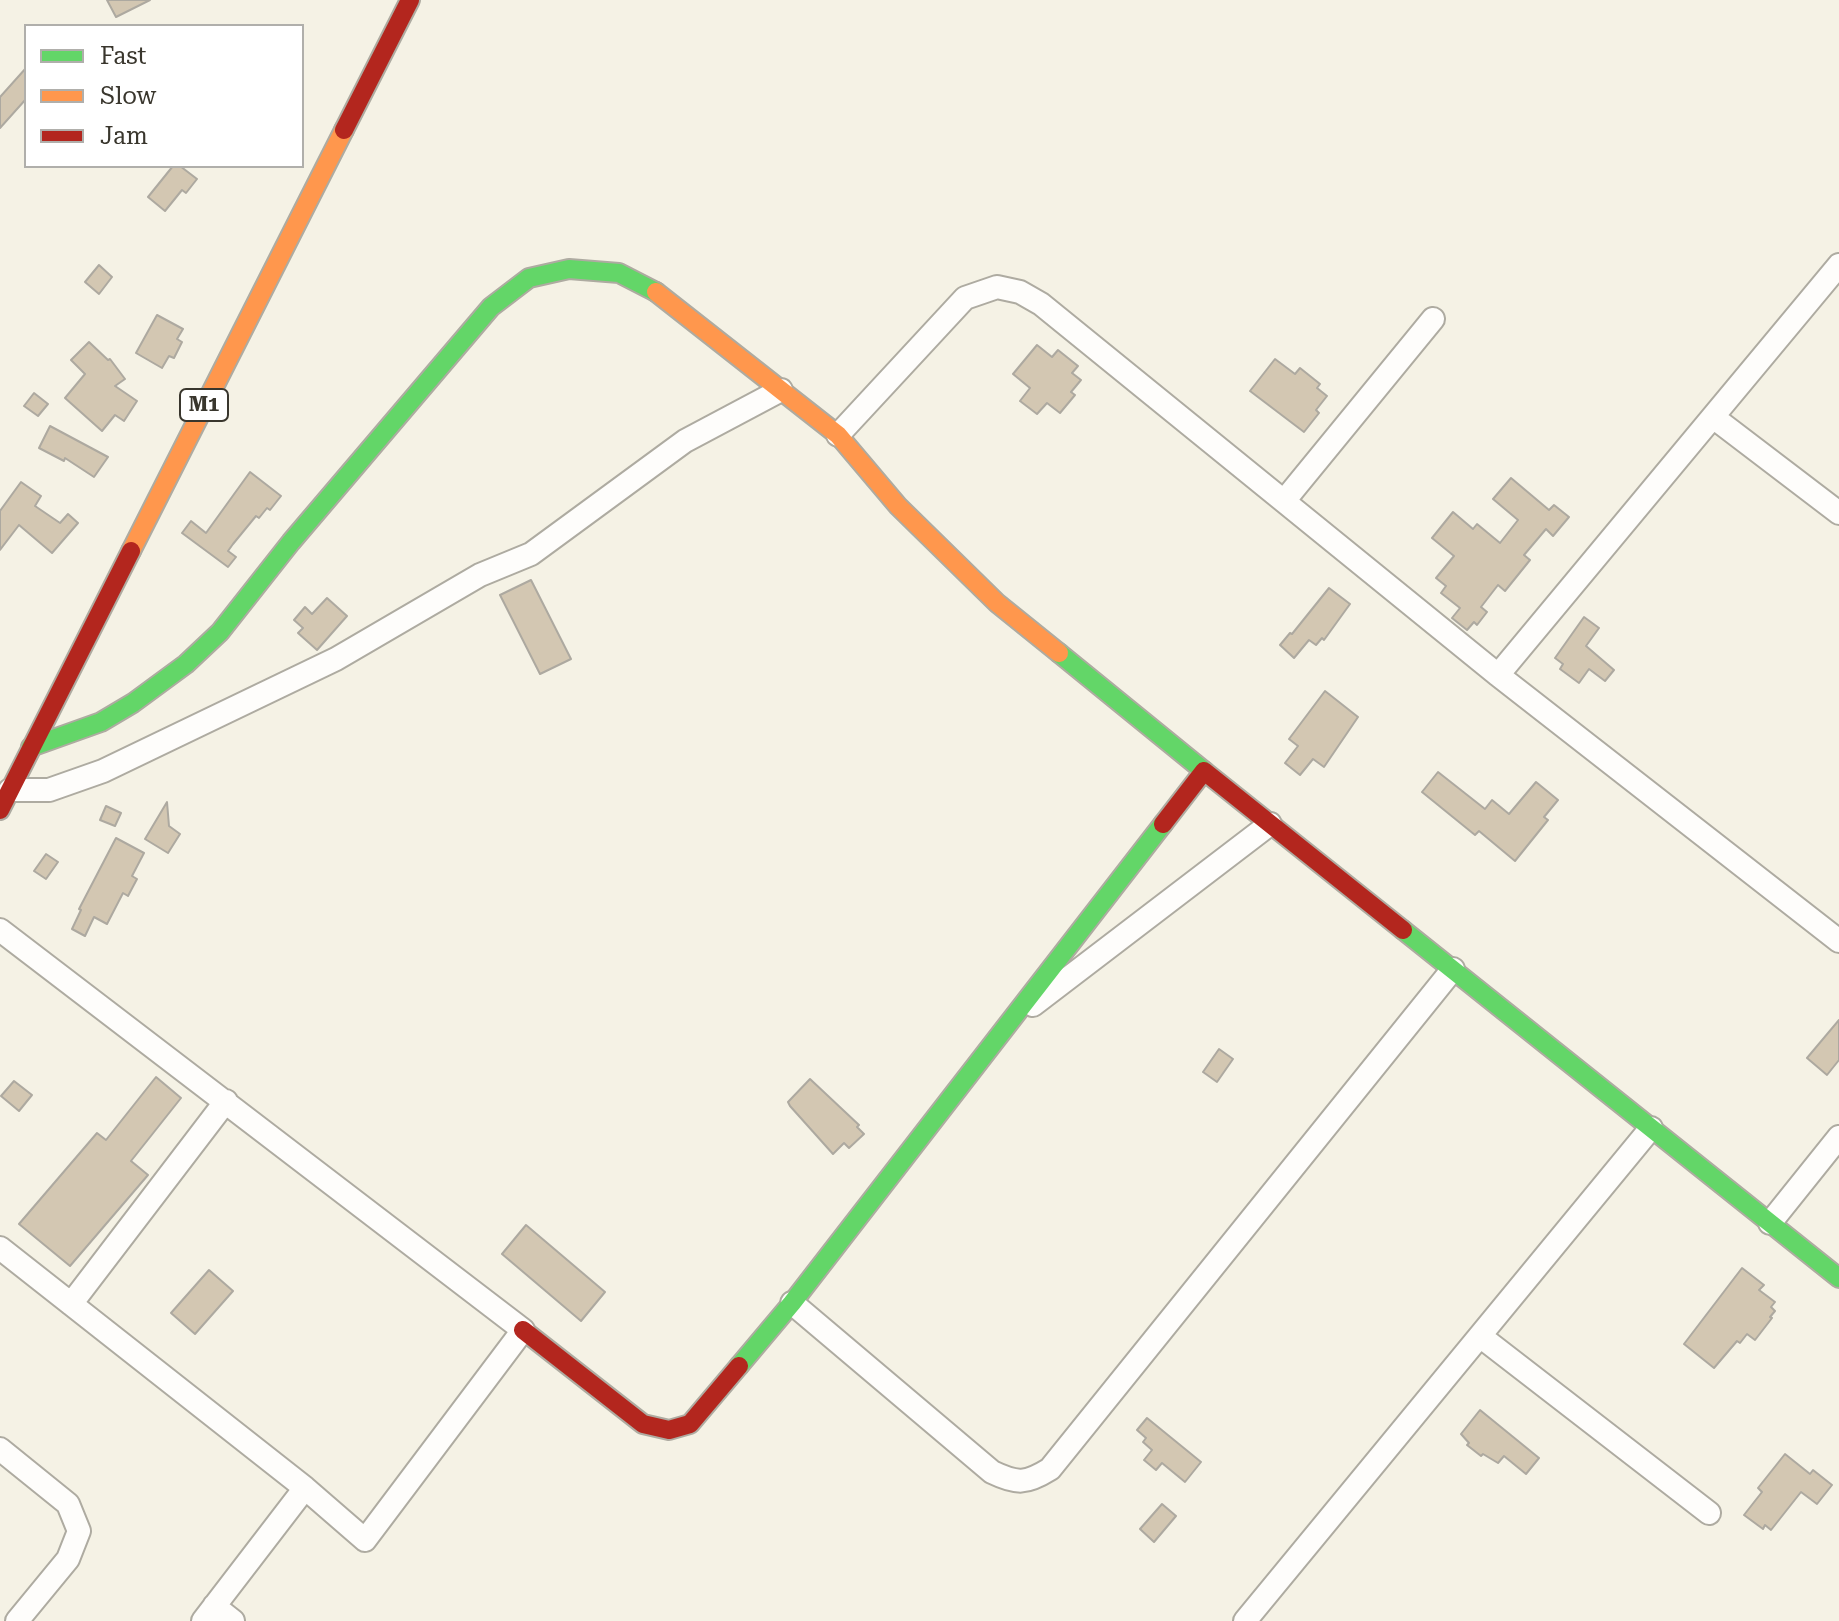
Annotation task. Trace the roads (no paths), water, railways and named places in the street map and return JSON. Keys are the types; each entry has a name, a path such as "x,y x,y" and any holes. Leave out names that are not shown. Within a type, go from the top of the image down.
{"main road":[{"name":"M1","path":"5,800 410,0"},
{"path":"31,747 101,722 161,683 220,632 291,542 491,307 529,278 569,269 619,273 657,292 838,435 898,506 997,603 1839,1278"},
{"path":"523,1330 643,1424 669,1430 690,1424 792,1303 1204,771"}],"street":[{"path":"1498,675 1839,265"},
{"path":"838,435 965,298 997,287 1020,292 1041,304 1498,675 1838,939"},
{"path":"1284,501 1433,319"},
{"path":"5,800 49,790 103,771 336,659 480,575 531,554 685,441 781,390"},
{"path":"1713,417 1839,513"},
{"path":"1009,1023 1270,824"},
{"path":"0,930 523,1330 365,1540 305,1488 0,1248"},
{"path":"792,1303 992,1472 1013,1482 1034,1479 1050,1469 1453,969"},
{"path":"71,1304 226,1101"},
{"path":"1245,1621 1651,1128"},
{"path":"1770,1223 1839,1137"},
{"path":"1480,1336 1709,1513"},
{"path":"0,1449 68,1504 79,1531 68,1559 17,1621"},
{"path":"233,1621 209,1614 305,1488"}]}
